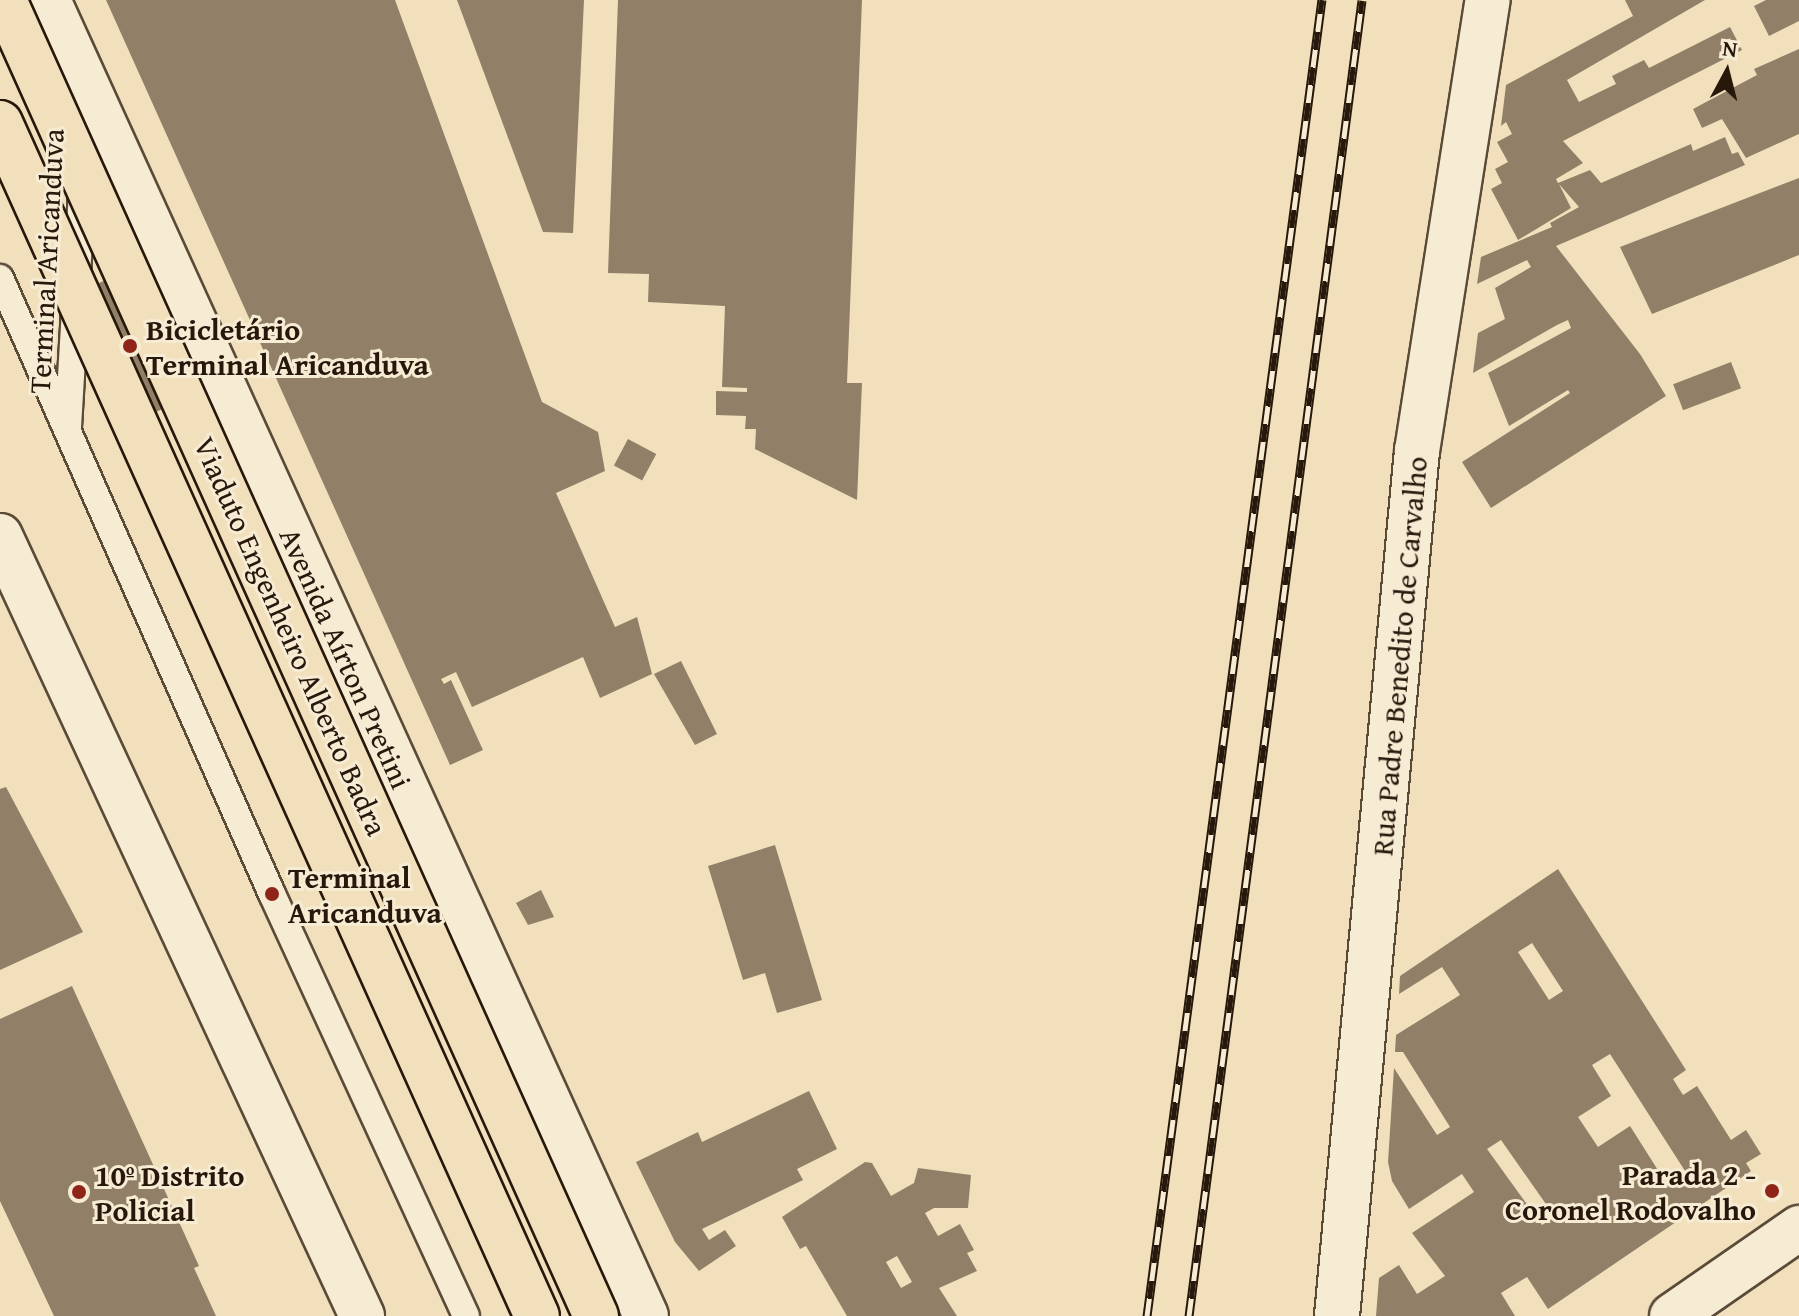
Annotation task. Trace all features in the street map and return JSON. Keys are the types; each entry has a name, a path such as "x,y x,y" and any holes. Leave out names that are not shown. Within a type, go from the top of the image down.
{"highway":[{"name":"Viaduto Engenheiro Alberto Badra","path":"4,0 596,1316"},
{"name":"Viaduto Engenheiro Alberto Badra","path":"0,123 537,1316"}],"main road":[{"name":"Avenida Aírton Pretini","path":"48,0 646,1316"},
{"name":"Rua Padre Benedito de Carvalho","path":"1337,1316 1417,451 1488,0"},
{"path":"0,536 362,1316"},
{"path":"1672,1316 1799,1228"}],"lane":[{"name":"Terminal Aricanduva","path":"67,434 88,91"},
{"name":"Terminal Aricanduva","path":"0,278 67,434 466,1316"}],"building":[{"path":"106,0 395,0 542,402 598,432 605,471 556,493 615,627 637,617 652,674 600,698 583,657 472,707 456,672 441,679 444,684 451,680 483,750 450,765"},
{"path":"457,0 584,0 573,233 543,232"},
{"path":"618,0 862,0 847,383 862,383 857,500 755,449 756,429 745,429 746,416 716,415 716,391 747,392 747,388 722,387 725,306 648,302 649,274 608,273"},
{"path":"1625,0 1705,0 1567,80 1579,102 1616,84 1612,76 1644,60 1649,68 1730,27 1742,50 1563,141 1583,163 1556,179 1558,183 1590,170 1601,183 1691,144 1693,151 1725,137 1732,154 1738,152 1745,165 1556,246 1640,354 1666,396 1491,508 1462,462 1570,393 1568,390 1509,426 1488,373 1571,328 1568,320 1557,325 1473,373 1478,333 1505,319 1495,288 1531,267 1527,260 1477,284 1481,257 1552,227 1550,223 1579,207 1559,184 1571,208 1518,240 1491,189 1502,183 1495,169 1508,162 1497,142 1512,134 1506,122 1501,126 1506,85 1633,16"},
{"path":"1766,0 1799,0 1799,21 1769,36 1754,6"},
{"path":"1799,49 1799,134 1746,158 1722,119 1702,128 1693,109 1757,75 1754,69"},
{"path":"1799,178 1799,255 1652,314 1620,247"},
{"name":"Bicicletário Terminal Aricanduva","path":"125,271 185,399 136,422 76,294"},
{"path":"1731,362 1741,388 1683,410 1673,384"},
{"path":"628,439 656,454 642,481 614,465"},
{"path":"681,661 717,734 695,745 654,674"},
{"path":"6,787 83,932 0,970 0,789"},
{"path":"775,845 822,1000 777,1013 765,973 743,980 708,866"},
{"path":"1558,869 1686,1070 1673,1079 1683,1095 1697,1086 1731,1140 1746,1130 1761,1154 1746,1163 1751,1171 1548,1309 1527,1277 1501,1293 1515,1316 1376,1316 1379,1278 1399,1265 1417,1294 1445,1276 1412,1233 1474,1192 1462,1174 1409,1209 1392,1181 1388,1162 1394,1068 1437,1135 1450,1127 1403,1052 1395,1052 1396,1035 1460,995 1442,967 1399,994 1400,976","holes":["1532,943 1563,991 1549,1000 1518,952","1610,1054 1687,1174 1668,1186 1630,1126 1598,1147 1578,1117 1611,1096 1592,1065","1501,1140 1555,1217 1542,1225 1487,1149"]},
{"path":"541,890 554,917 528,925 516,903"},
{"path":"72,986 199,1266 194,1268 216,1316 54,1316 0,1201 0,1019"},
{"path":"809,1091 837,1149 797,1169 803,1180 702,1229 709,1240 725,1230 736,1246 699,1271 675,1242 636,1162 698,1132 702,1142"},
{"path":"865,1162 872,1163 891,1196 914,1183 918,1168 971,1175 968,1208 934,1208 925,1213 938,1236 960,1224 974,1250 967,1253 977,1271 939,1288 957,1316 847,1316 806,1246 800,1249 782,1217","holes":["897,1256 912,1282 901,1288 886,1262"]}],"railway":[{"path":"1147,1316 1322,0"},
{"path":"1189,1316 1362,0"}],"place":[{"name":"Bicicletário Terminal Aricanduva","path":"130,346"},
{"name":"Terminal Aricanduva","path":"272,894"},
{"name":"Parada 2 - Coronel Rodovalho","path":"1772,1191"},
{"name":"10º Distrito Policial","path":"79,1192"}]}
